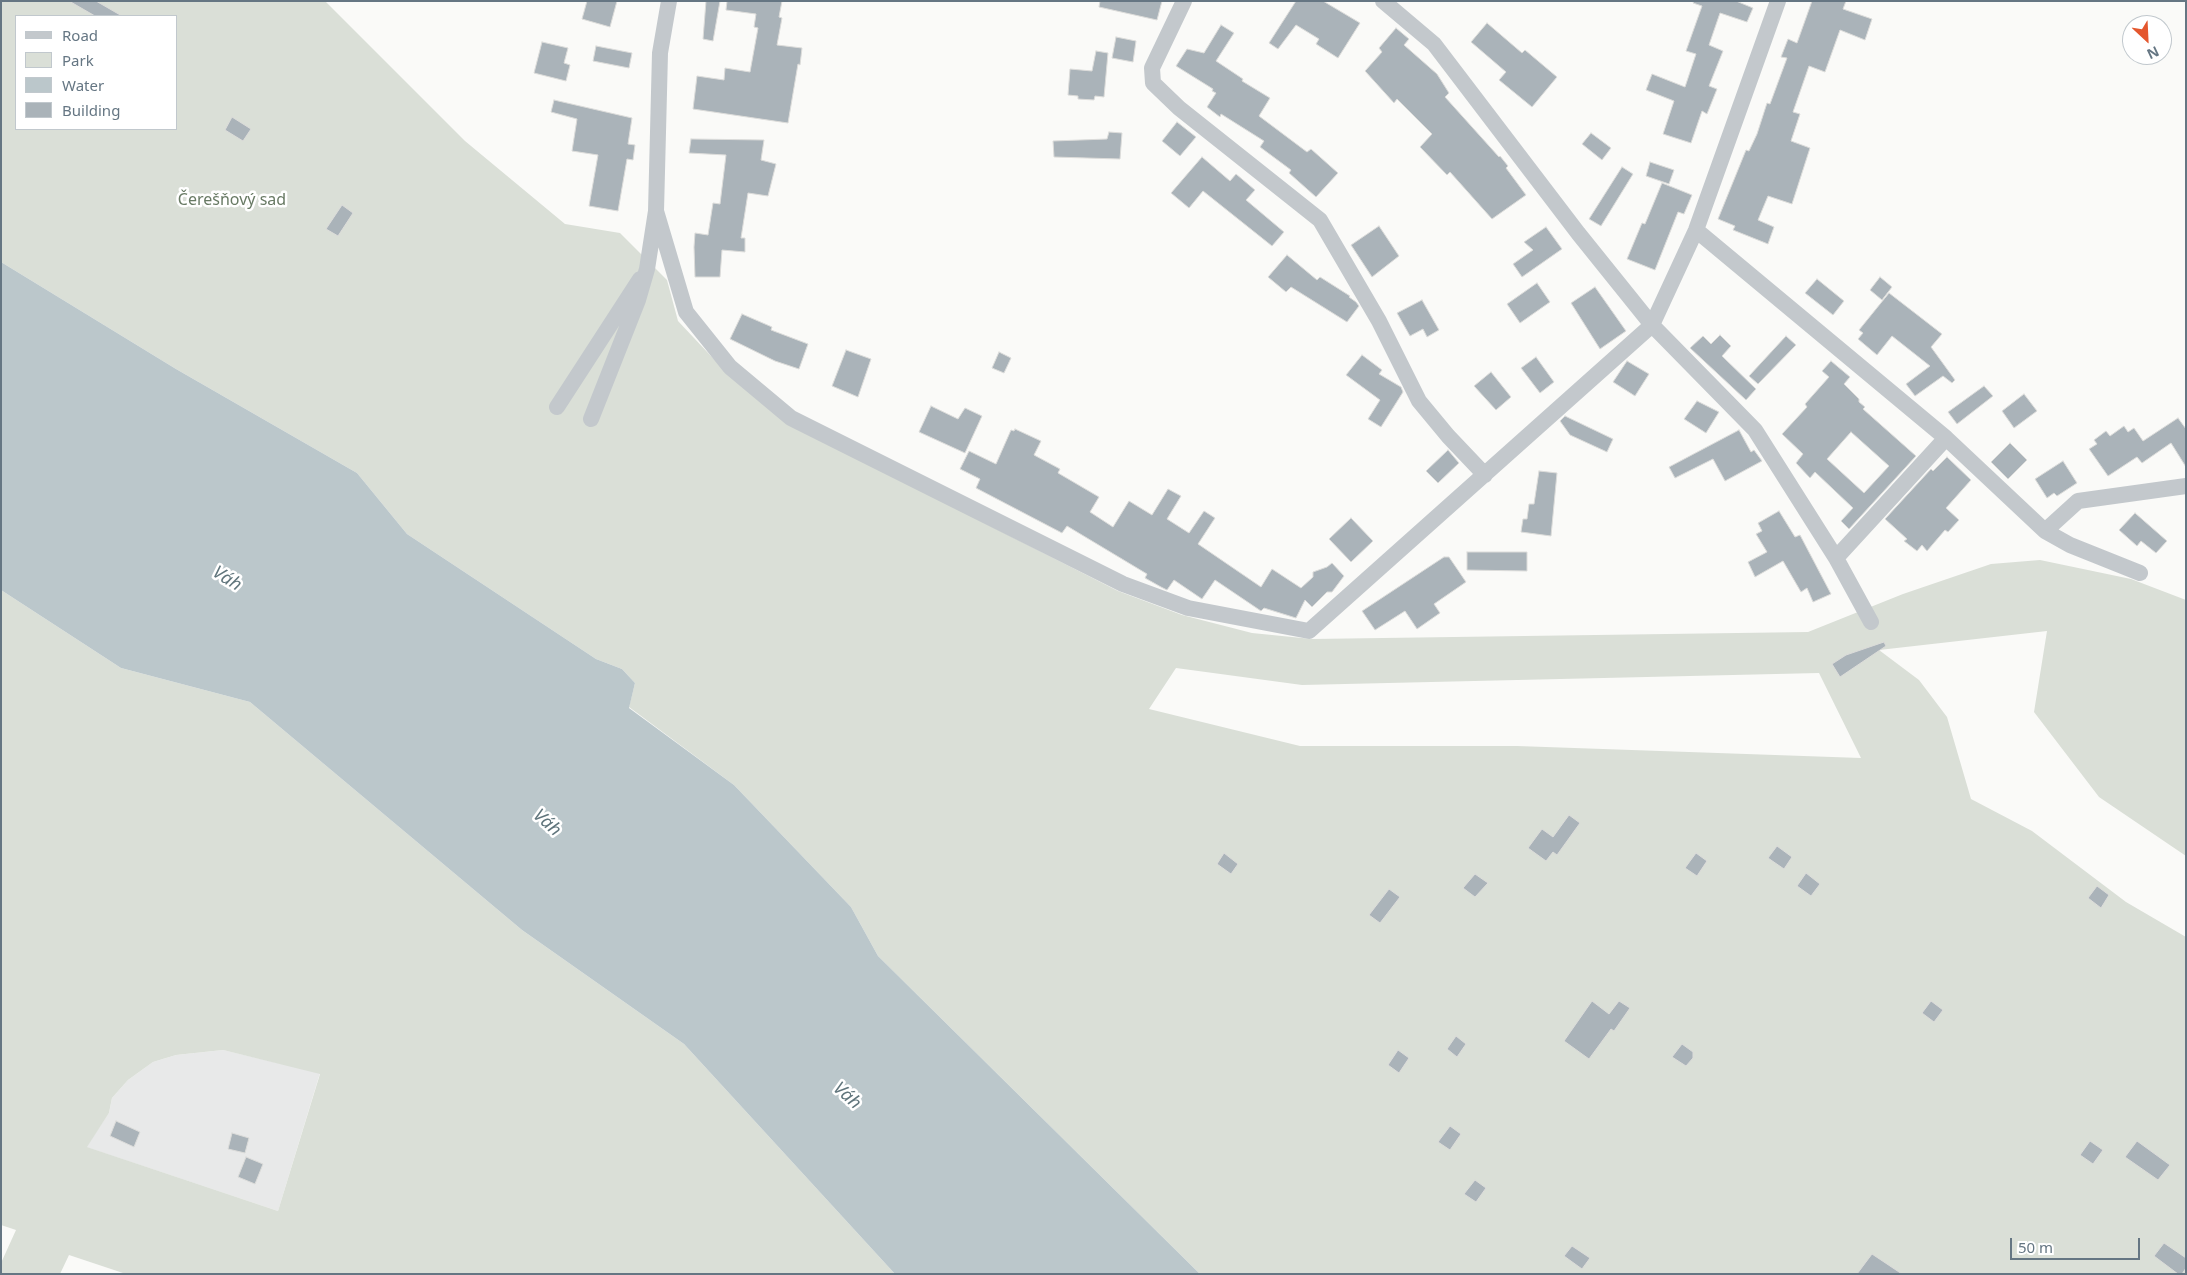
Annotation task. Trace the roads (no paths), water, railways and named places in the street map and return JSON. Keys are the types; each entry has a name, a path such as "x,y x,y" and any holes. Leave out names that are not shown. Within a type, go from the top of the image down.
{"street":[{"path":"591,419 638,300 647,269 656,211 660,53 670,1"},
{"path":"1184,1 1152,68 1153,84 1179,108 1320,220 1379,321 1419,401 1448,436 1485,474"},
{"path":"1383,1 1434,44 1578,233 1652,325 1756,430 1836,558 1871,622"},
{"path":"656,211 686,312 730,367 790,418 1123,584 1188,608 1308,631 1652,325 1696,230 1778,1"},
{"path":"1696,230 1946,438 2045,531 2070,545 2140,573"},
{"path":"557,407 647,269"},
{"path":"1836,558 1946,438"},
{"path":"2045,531 2078,501 2186,486"}],"water":[{"name":"Váh","path":"1,262 176,369 357,473 407,534 596,659 622,669 635,683 629,708 734,785 851,907 878,956 1200,1274 895,1274 684,1044 522,930 250,702 121,668 1,590"}],"park label":[{"name":"Čerešňový sad","path":"232,200"}]}
